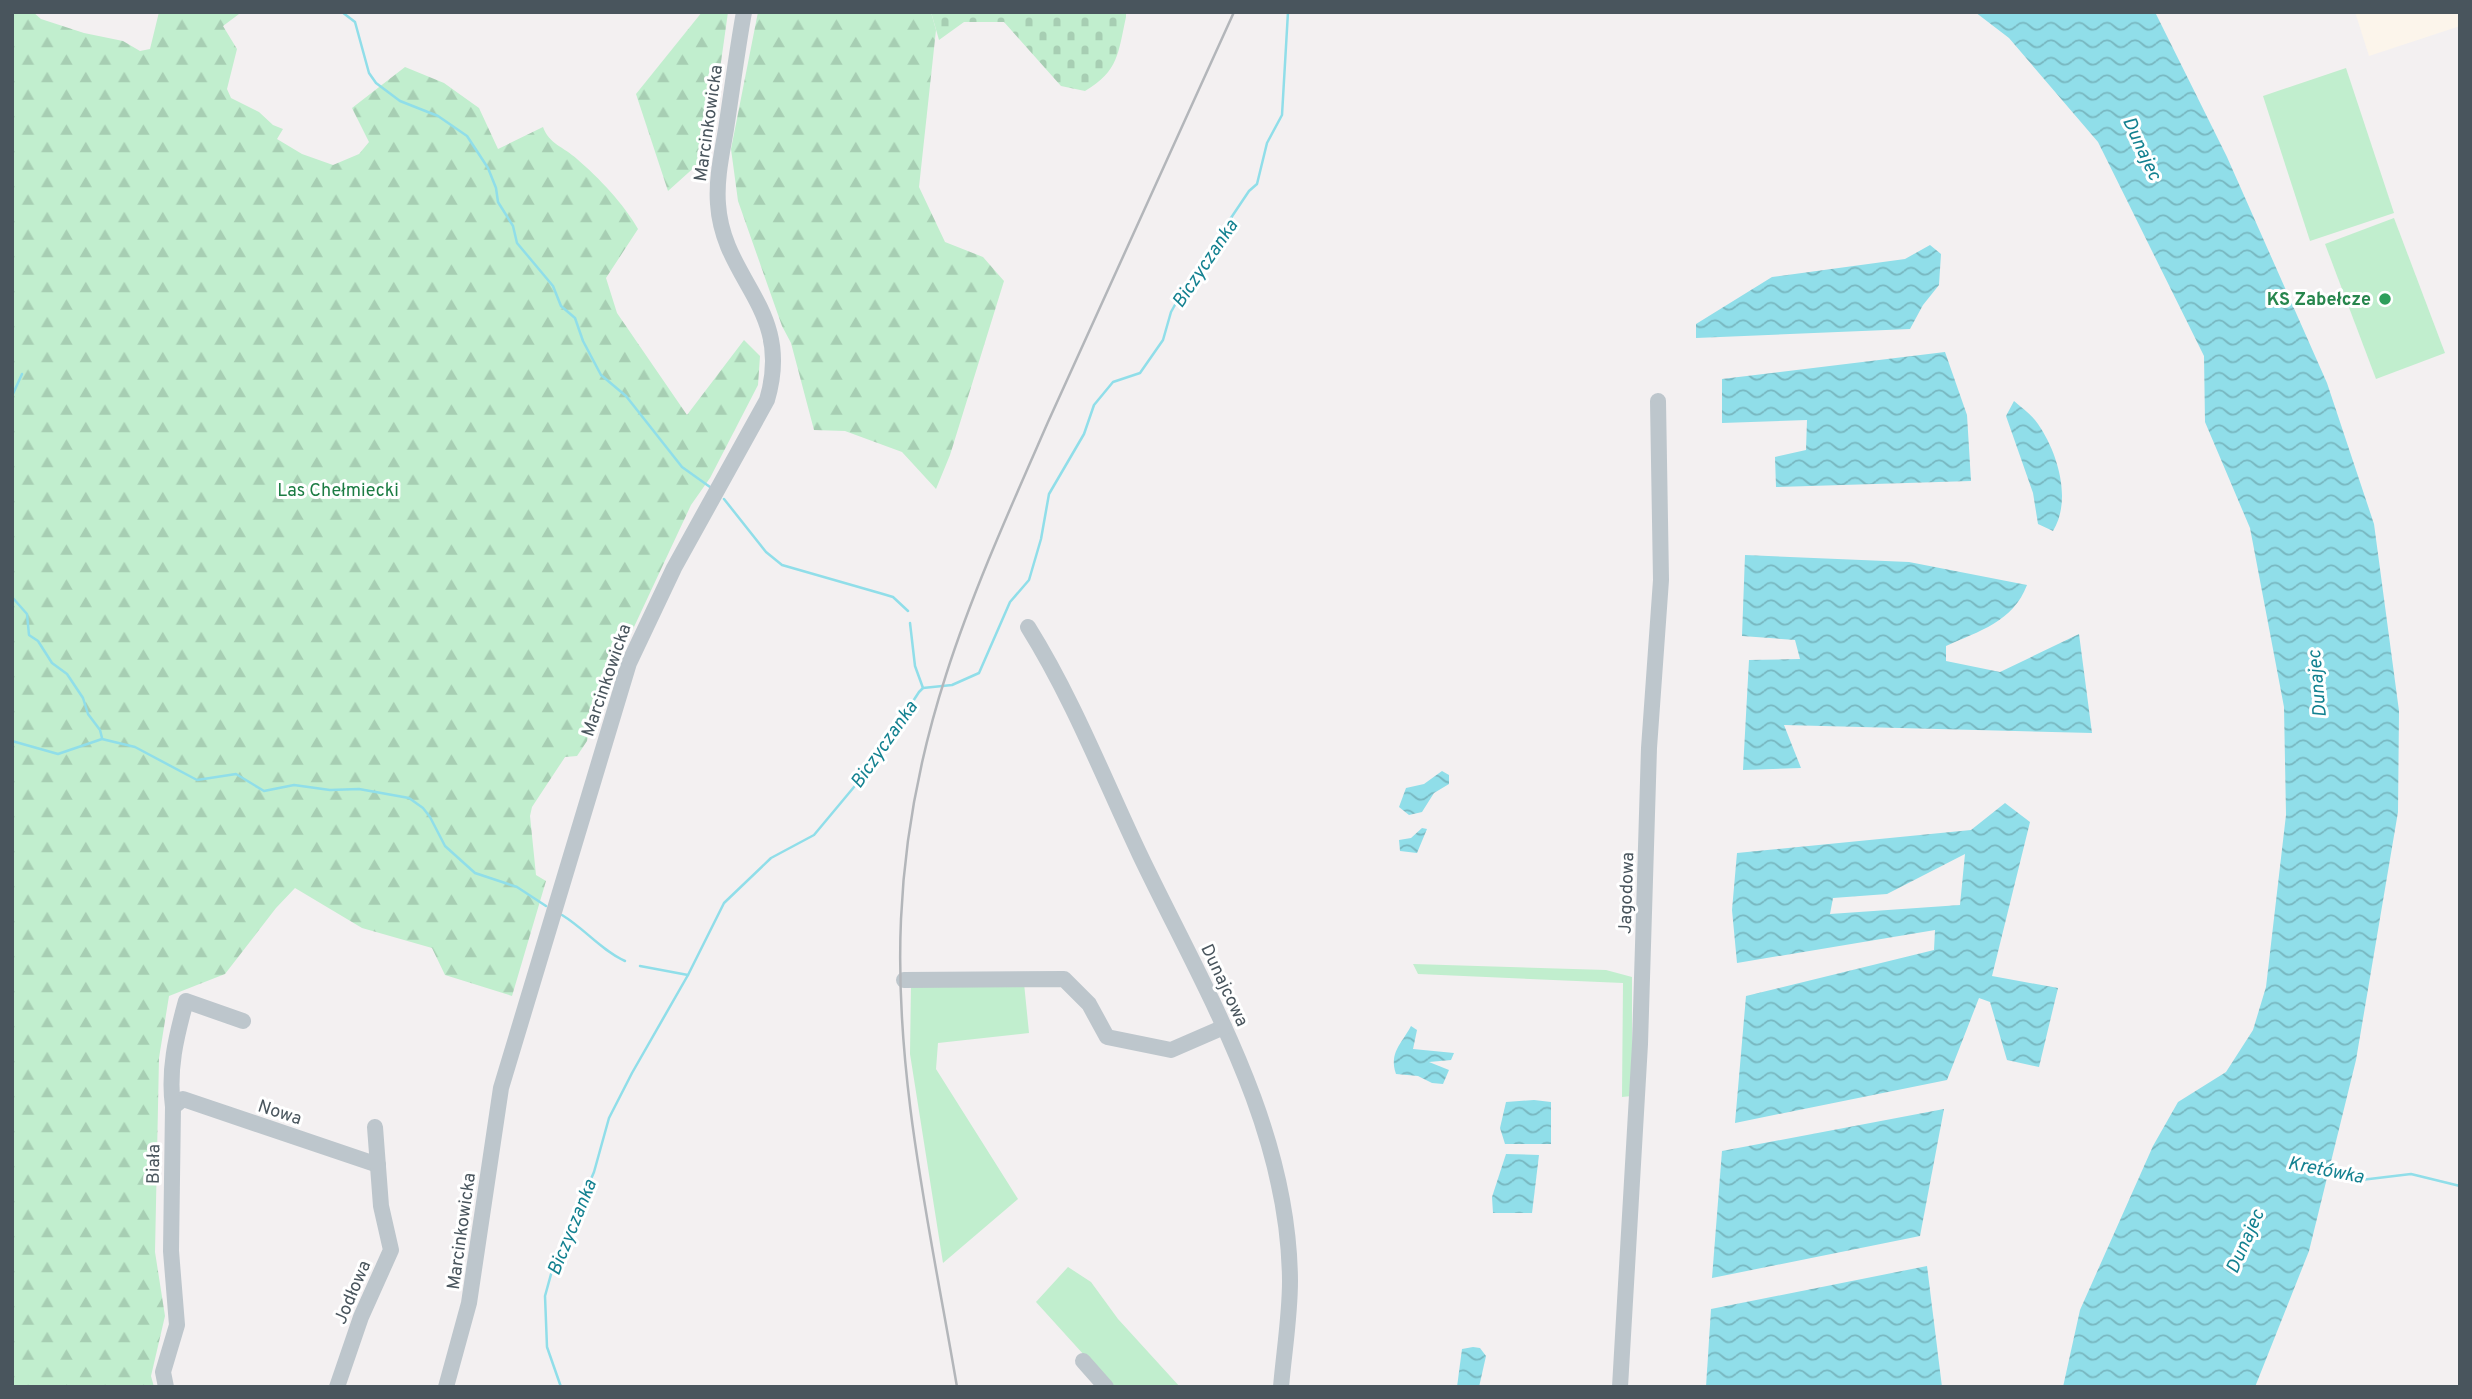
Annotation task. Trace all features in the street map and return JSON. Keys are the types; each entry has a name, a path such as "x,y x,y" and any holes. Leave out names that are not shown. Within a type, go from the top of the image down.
{"street":[{"name":"Marcinkowicka","path":"446,1387 470,1303 501,1088 629,663 674,568 767,400 775,376 771,330 722,228 718,204 719,172 744,12"},
{"name":"Jagodowa","path":"1620,1387 1640,1044 1649,748 1661,580 1658,401"},
{"name":"Dunajcowa","path":"1028,627 1069,703 1252,1090 1279,1185 1290,1281 1281,1387"},
{"path":"904,980 1064,979 1089,1004 1107,1037 1160,1049 1171,1050 1224,1027"},
{"name":"Biała","path":"166,1387 163,1372 177,1325 171,1251 172,1058 186,1002 243,1021"},
{"name":"Nowa","path":"173,1107 183,1099 378,1165"},
{"name":"Jodłowa","path":"337,1387 361,1317 391,1250 381,1206 375,1127"},
{"path":"1083,1361 1106,1387"}],"shaded area":[{"path":"2355,12 2460,12 2460,26 2369,56"}],"green space":[{"name":"Las Chełmiecki","path":"12,12 33,12 41,19 84,33 123,41 140,51 150,49 159,12 239,14 223,26 237,49 227,89 231,98 259,112 273,125 283,129 277,139 302,154 333,165 359,154 369,142 352,108 405,67 444,83 479,108 498,149 543,127 553,141 602,183 626,210 638,229 606,278 617,313 687,415 744,340 760,356 758,385 710,478 691,505 591,719 587,741 577,756 565,757 532,807 530,816 536,875 546,881 512,996 445,975 432,948 362,928 295,888 276,908 225,974 169,996 159,1058 155,1252 165,1316 151,1376 154,1387 12,1387"},
{"path":"702,12 728,12 708,155 668,191 636,94"},
{"path":"758,12 931,12 936,30 919,187 945,242 983,257 1004,281 950,455 936,489 902,452 845,431 814,430 791,343 782,326 738,201 731,149"},
{"path":"931,12 1126,12 1126,17 1111,68 1085,91 1061,86 1004,22 964,22 939,40"},
{"path":"2346,68 2394,213 2310,241 2263,96"},
{"name":"KS Zabełcze","path":"2394,218 2445,353 2376,379 2325,244"},
{"path":"1413,964 1606,970 1632,977 1632,1096 1622,1097 1623,983 1418,974"},
{"path":"1024,983 1029,1033 938,1043 936,1069 1018,1199 943,1263 910,1054 911,984"},
{"path":"1068,1267 1091,1282 1118,1319 1180,1387 1113,1387 1036,1302"}],"water":[{"name":"Dunajec","path":"1975,12 2155,12 2227,157 2327,383 2374,524 2399,711 2398,812 2356,1060 2309,1251 2255,1387 2063,1387 2080,1310 2153,1146 2178,1102 2226,1072 2253,1030 2266,987 2286,815 2284,707 2250,528 2205,422 2204,356 2098,142 2009,38"},
{"path":"1930,245 1941,254 1939,285 1923,305 1910,329 1696,338 1696,324 1772,277 1905,259"},
{"path":"1945,352 1967,415 1971,481 1776,487 1775,457 1806,450 1807,420 1722,423 1722,379"},
{"path":"2014,401 2038,424 2057,462 2062,491 2059,519 2053,531 2038,524 2033,493 2006,416"},
{"path":"1745,555 1909,562 2027,585 2021,598 2004,617 1946,646 1946,661 2000,672 2079,634 2092,733 1784,725 1801,768 1743,770 1749,660 1800,659 1795,640 1742,636"},
{"path":"1442,771 1449,775 1449,784 1434,793 1422,812 1409,815 1399,807 1406,788 1424,784"},
{"path":"2005,803 2030,822 1992,976 2058,988 2039,1067 2007,1060 1990,1002 1979,998 1947,1080 1735,1123 1746,996 1934,950 1935,930 1737,963 1732,910 1737,853 1971,830","holes":["1965,854 1960,905 1830,914 1833,898 1887,894"]},
{"path":"1422,828 1427,829 1417,853 1400,851 1399,840 1411,838"},
{"path":"1411,1026 1417,1030 1413,1049 1454,1053 1451,1060 1429,1062 1449,1070 1443,1084 1432,1083 1418,1076 1396,1074 1395,1054"},
{"path":"1506,1102 1551,1102 1551,1144 1505,1144 1500,1128"},
{"path":"1944,1109 1920,1236 1712,1278 1722,1151"},
{"path":"1506,1154 1539,1155 1532,1213 1493,1213 1492,1197"},
{"path":"1927,1266 1942,1387 1706,1387 1711,1309"},
{"path":"1480,1348 1486,1356 1479,1387 1457,1387 1462,1349"}],"waterway":[{"path":"342,12 355,22 369,73 376,83 400,101 438,116 467,136 488,168 498,202 513,226 517,243 553,286 561,306 575,318 583,341 601,375 626,396 682,467 710,487"},
{"name":"Biczyczanka","path":"561,1387 547,1347 545,1296 553,1267 594,1172 609,1118 632,1073 688,975 724,903 771,858 814,835 869,769 923,688 952,685 979,673 1010,602 1029,580 1041,539 1049,494 1084,434 1094,405 1113,382 1140,373 1163,340 1171,312 1186,285 1249,191 1257,184 1267,143 1282,115 1288,12"},
{"path":"12,396 22,374"},
{"path":"724,499 766,552 782,565 893,597 908,611"},
{"path":"12,597 27,614 29,635 38,641 52,663 67,674 83,698 88,714 100,730 102,738"},
{"path":"910,623 915,666 923,688"},
{"path":"12,741 58,754 102,739 135,747 197,780 236,774 264,791 294,785 330,790 359,789 409,798 430,817 445,846 475,873 517,887 546,906"},
{"path":"562,915 625,961"},
{"path":"640,966 688,975"},
{"name":"Kretówka","path":"2327,1167 2361,1180 2411,1174 2460,1186"}],"railway":[{"path":"957,1387 926,1213 903,1037 901,919 907,851 917,786 950,663 995,545 1234,12"}],"place":[{"name":"KS Zabełcze","path":"2385,299"}]}
